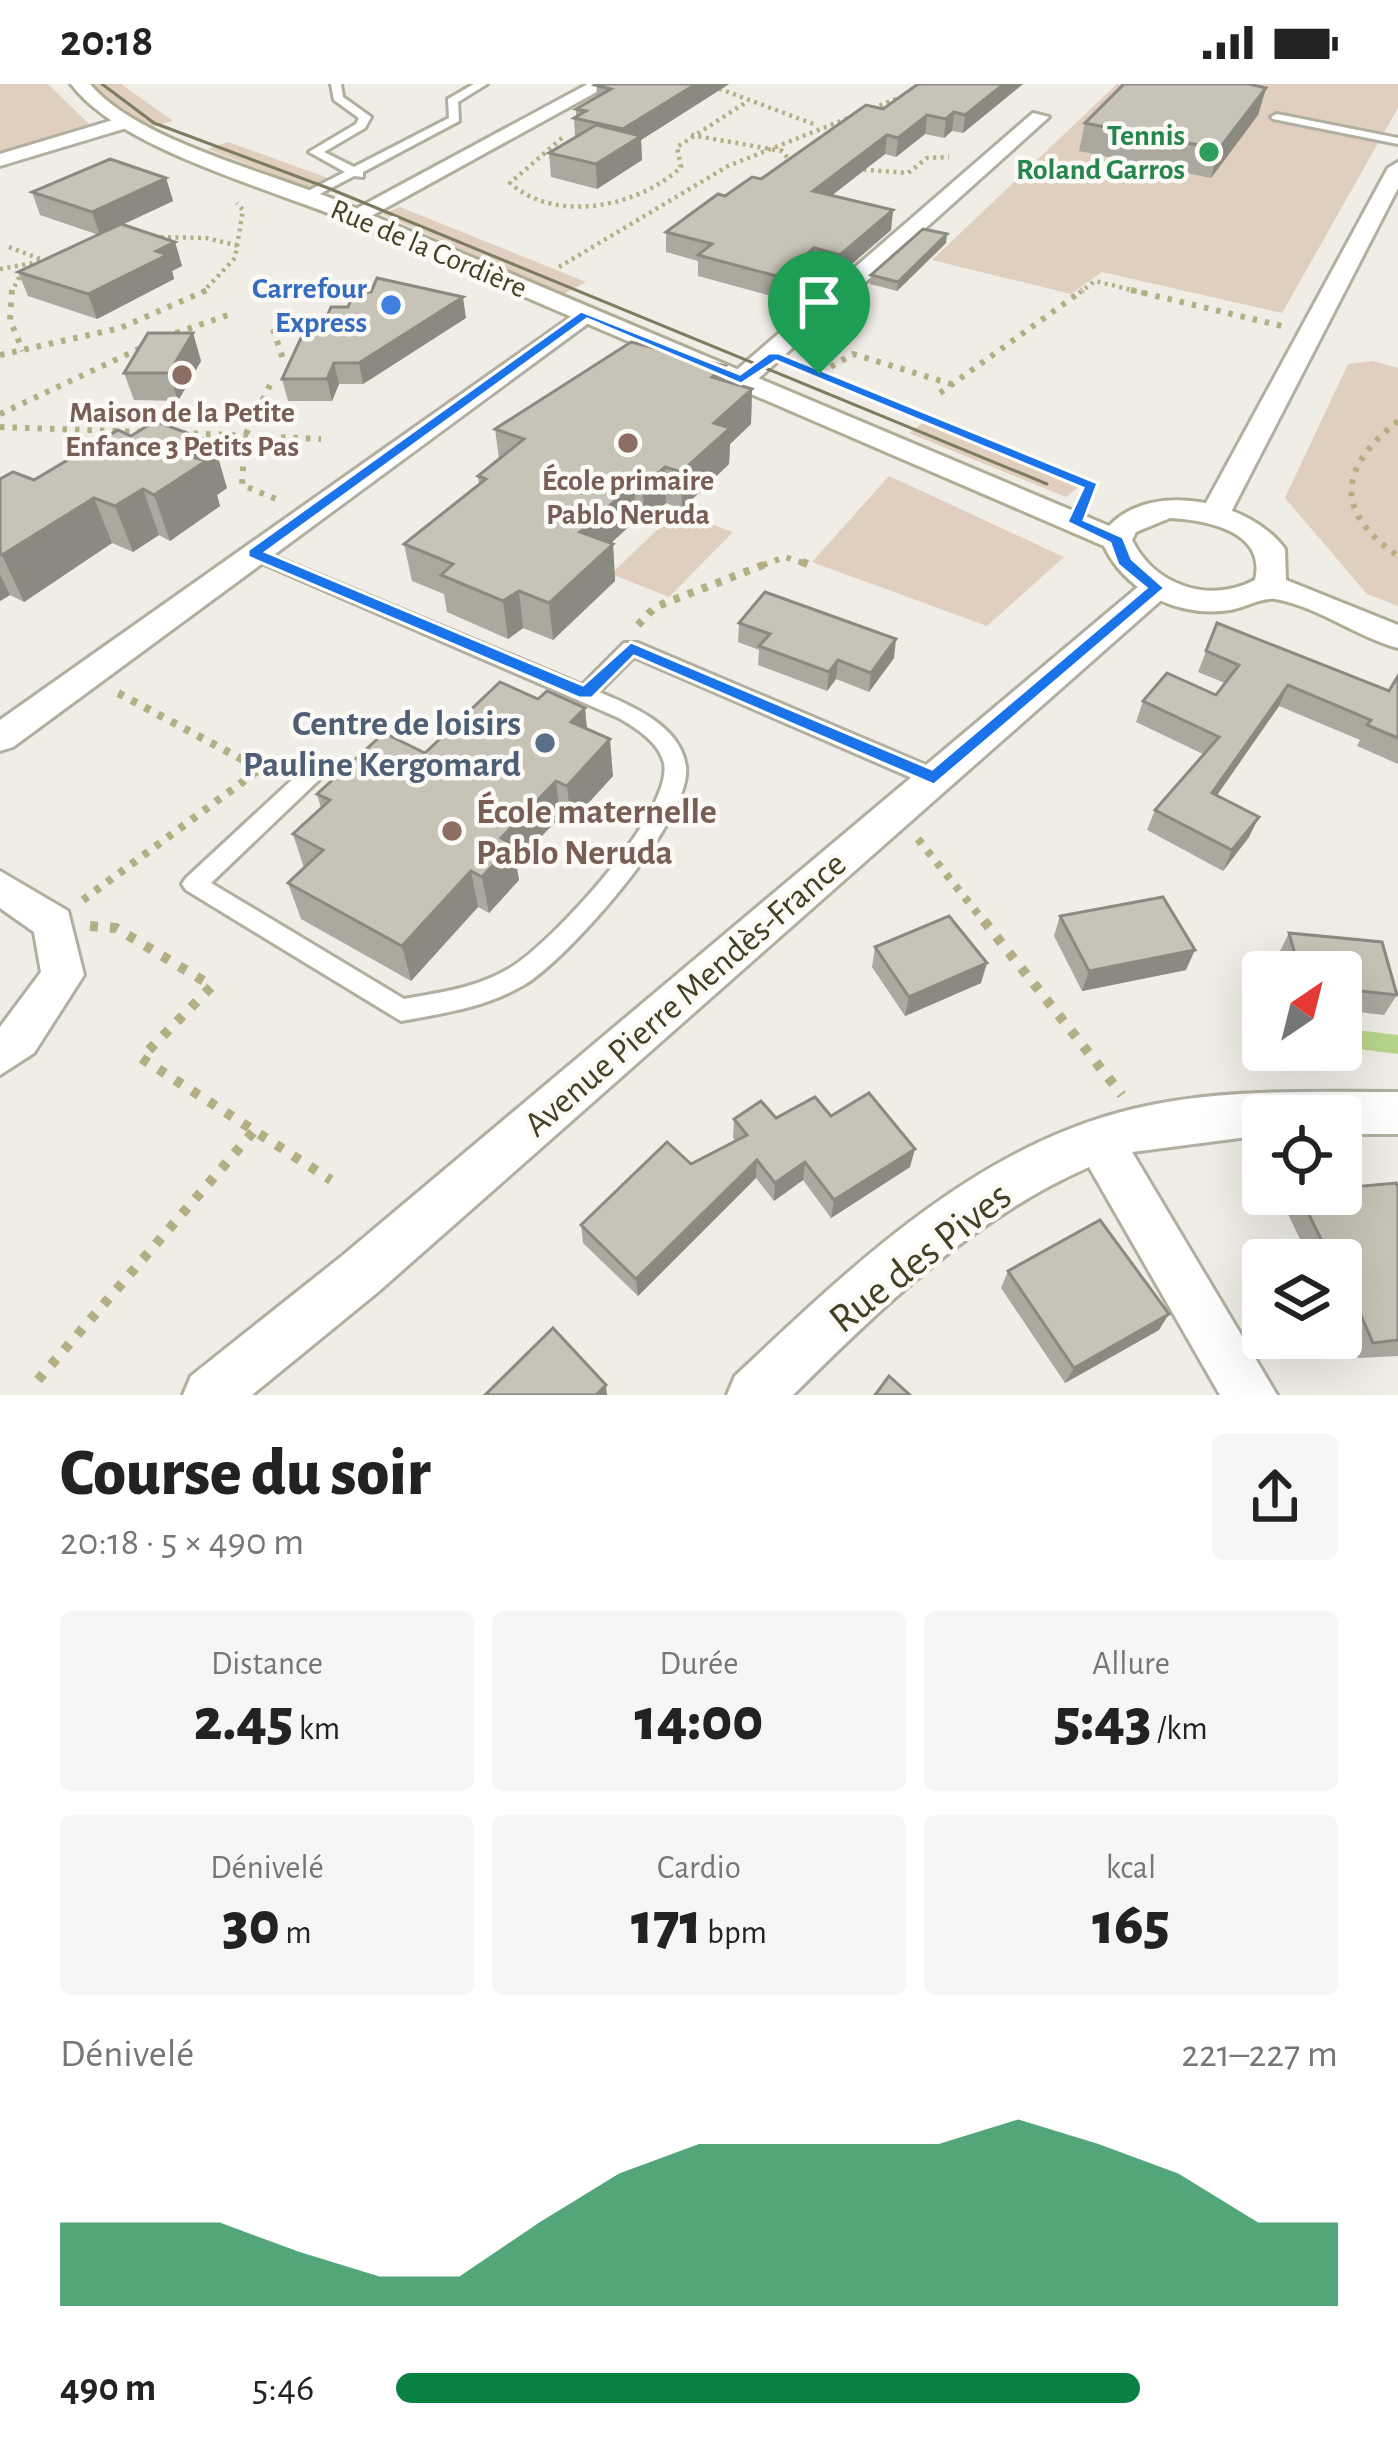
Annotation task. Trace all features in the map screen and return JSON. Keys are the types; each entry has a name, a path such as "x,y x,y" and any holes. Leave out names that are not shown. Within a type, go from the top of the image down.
{"street":[{"name":"Rue de la Cordière","path":"80,84 123,123 308,196 1118,540"},
{"path":"354,216 602,84"},
{"path":"741,380 774,356 1040,117"},
{"path":"0,160 123,123"},
{"path":"1214,514 1398,168"},
{"path":"0,737 585,314"},
{"path":"1178,509 1214,514 1262,540 1275,566 1269,585 1242,599 1200,601 1156,588 1124,562 1118,540 1124,526 1151,513 1178,509"},
{"path":"1269,585 1398,638"},
{"name":"Avenue Pierre Mendès-France","path":"210,1395 360,1274 1156,588"},
{"path":"0,887 53,923 63,975 18,1039 0,1055"},
{"name":"Rue des Pives","path":"754,1395 867,1286 1014,1180 1099,1141 1149,1129 1288,1113 1398,1113"},
{"path":"1099,1141 1250,1395"}],"lane":[{"path":"336,84 338,98 365,117 361,126 315,152 319,158 359,173"},
{"path":"308,196 455,119 452,101 482,84"},
{"path":"1277,117 1398,141"},
{"path":"254,553 633,715 662,737 677,769 672,799 649,838 532,967 478,996 401,1010 194,884 316,770"},
{"path":"585,694 631,648 934,778"}],"path":[{"path":"705,86 817,126"},
{"path":"559,267 647,208 877,99 919,93"},
{"path":"549,113 580,121 550,153 510,183 516,192 588,208 662,184 676,174 677,147 748,101"},
{"path":"692,135 782,151 796,169"},
{"path":"848,170 908,173 927,158 948,158 963,144"},
{"path":"0,356 107,332 196,295 225,272 240,246 206,238 146,238"},
{"path":"9,247 60,266"},
{"path":"0,269 62,257"},
{"path":"23,351 7,307 11,286 28,264"},
{"path":"940,393 1096,280 1312,333"},
{"path":"0,414 188,327 231,314"},
{"path":"273,329 283,358"},
{"path":"819,374 853,353 952,384"},
{"path":"774,356 1092,486 1075,522"},
{"path":"270,386 245,436 242,485 310,512"},
{"path":"1398,421 1354,466 1348,486 1362,530 1398,556"},
{"path":"0,427 156,433"},
{"path":"178,433 321,439"},
{"path":"631,648 631,633 655,607 785,556 810,565"},
{"path":"53,923 260,769 83,677"},
{"path":"895,811 1149,1129"},
{"path":"53,923 116,928 212,986 141,1058 331,1180"},
{"path":"38,1380 254,1131"}],"shaded area":[{"path":"0,84 48,84 89,124 0,152"},
{"path":"93,84 121,84 173,121 150,128 119,112"},
{"path":"1117,84 1398,84 1398,108 1282,313 1102,272 1071,294 932,260"},
{"path":"228,142 331,179 307,188 208,149"},
{"path":"400,207 586,282 562,295 382,214"},
{"path":"1373,361 1398,368 1398,606 1367,594 1285,498 1348,364"},
{"path":"924,422 1082,484 1066,497 909,433"},
{"path":"889,476 1064,557 987,626 812,562"},
{"path":"676,512 733,532 669,597 611,574"},
{"path":"1362,1031 1398,1035 1398,1054 1362,1050"}],"building":[{"path":"597,84 696,84 623,129 574,118 586,111 576,109 611,89"},
{"path":"918,84 1004,84 965,115 954,112 946,119 927,115 898,138 887,135 813,191 893,210 840,255 814,248 780,277 698,255 712,244 666,232 718,194 725,196 752,177 761,179 866,105 883,109"},
{"path":"1124,84 1266,88 1219,149 1085,123"},
{"path":"596,125 641,136 596,164 549,153"},
{"path":"110,159 166,178 92,212 32,192"},
{"path":"121,224 175,242 156,251 167,255 88,294 18,272"},
{"path":"923,229 947,234 898,282 871,275"},
{"path":"377,278 463,297 359,363 334,363 327,379 282,379 308,323 324,323 331,307 348,307 354,292 371,292"},
{"path":"148,333 193,333 169,373 124,373"},
{"path":"631,342 725,366 712,377 752,389 714,423 730,428 681,472 665,467 643,487 634,484 580,532 613,544 549,603 519,591 503,601 441,575 453,564 404,544 486,479 478,476 524,439 495,429"},
{"path":"155,421 214,443 192,457 206,461 154,495 143,489 115,506 94,498 0,554 0,479 13,472 34,480 118,430 131,436"},
{"path":"765,592 896,639 871,673 838,660 829,672 759,646 770,634 739,623"},
{"path":"1217,623 1389,691 1398,676 1398,738 1367,725 1371,720 1288,685 1212,793 1259,817 1232,850 1155,810 1219,737 1143,701 1167,673 1216,695 1239,665 1206,651"},
{"path":"500,682 538,699 547,691 585,708 571,722 610,739 567,786 556,781 501,838 513,844 482,877 471,871 402,946 288,883 323,850 293,834 330,800 317,794 384,733 425,753"},
{"path":"1163,897 1195,950 1089,971 1060,916"},
{"path":"949,916 987,963 909,997 875,947"},
{"path":"1289,933 1382,942 1397,995 1362,991 1362,951 1294,951"},
{"path":"869,1093 915,1149 834,1200 805,1162 775,1183 757,1160 636,1279 581,1225 667,1142 691,1164 747,1135 734,1119 761,1101 776,1118 815,1097 831,1116"},
{"path":"1396,1183 1398,1187 1398,1340 1373,1343 1362,1318 1362,1239 1321,1239 1309,1215 1362,1215 1362,1186"},
{"path":"1100,1220 1169,1314 1074,1368 1008,1271"},
{"path":"553,1328 606,1385 596,1395 485,1395"},
{"path":"889,1376 910,1395 875,1395"}],"tram line":[{"path":"102,84 154,123 328,188 1047,484"}],"place":[{"name":"Tennis Roland Garros","path":"1209,152"},
{"name":"Carrefour Express","path":"391,305"},
{"name":"Maison de la Petite Enfance 3 Petits Pas","path":"182,375"},
{"name":"École primaire Pablo Neruda","path":"628,443"},
{"name":"Centre de loisirs Pauline Kergomard","path":"545,743"},
{"name":"École maternelle Pablo Neruda","path":"452,831"}],"route":[{"path":"585,314 741,380 774,356 819,374 1092,486 1075,522 1118,540 1124,562 1156,588 934,778 631,648 585,694 254,553 585,314"}]}
